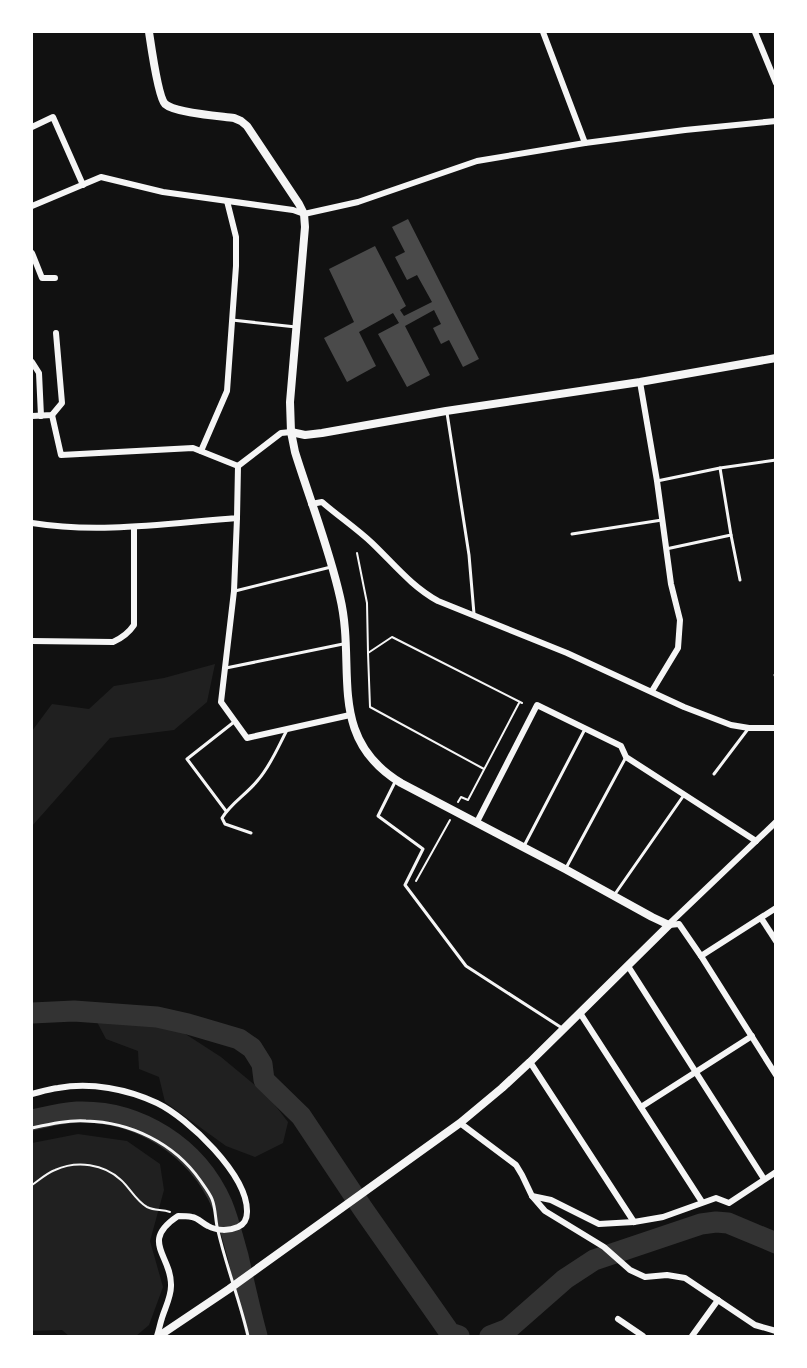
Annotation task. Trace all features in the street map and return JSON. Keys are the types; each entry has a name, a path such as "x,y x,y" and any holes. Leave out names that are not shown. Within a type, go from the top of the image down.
{"street":[{"path":"149,32 160,94 166,105 181,110 234,118 242,122 254,136 304,214 305,226 290,402 291,432 295,452 341,599 350,715 364,749 379,767 396,780 669,925 679,924 776,1075"},
{"path":"543,32 585,143"},
{"path":"755,32 776,83"},
{"path":"32,127 53,117 83,185"},
{"path":"32,206 100,177 163,192 293,210 304,214 358,202 477,161 585,143 776,121"},
{"path":"201,451 227,391 236,237 227,201"},
{"path":"32,253 42,278 55,278"},
{"path":"32,416 52,415 62,403 56,333"},
{"path":"238,466 281,432 305,435 322,433 776,358"},
{"path":"32,362 39,373 41,416"},
{"path":"640,382 671,584 680,620 678,648 652,691"},
{"path":"52,415 62,455 193,448 238,466"},
{"path":"238,466 234,591 221,702 247,738 350,715"},
{"path":"311,504 322,502 369,541 424,593 731,725 776,728"},
{"path":"32,523 93,528 134,527 237,518"},
{"path":"32,641 113,642 128,633 134,625 134,527"},
{"path":"477,822 537,705 621,746 626,757 756,841"},
{"path":"158,1336 460,1123 530,1062 773,825 776,834"},
{"path":"701,956 776,909"},
{"path":"761,918 776,941"},
{"path":"628,966 764,1179"},
{"path":"580,1012 702,1202"},
{"path":"641,1107 752,1036"},
{"path":"530,1062 634,1222"},
{"path":"32,1094 60,1087 101,1087 120,1090 156,1103 178,1116 201,1136 230,1169 242,1192 247,1206 247,1216 245,1222 240,1226 226,1230 217,1229 193,1217 178,1216 160,1233 161,1254 169,1272 171,1287 158,1336"},
{"path":"460,1123 516,1165 532,1196 545,1211 604,1247 630,1270 645,1277 667,1275 685,1278 755,1325 776,1331"},
{"path":"532,1196 551,1200 598,1224 634,1222 663,1217 716,1198 729,1203 776,1172"},
{"path":"692,1336 718,1300"},
{"path":"618,1319 644,1336"}],"lane":[{"path":"232,320 297,327"},
{"path":"446,411 469,555 474,616"},
{"path":"657,481 720,468 776,460"},
{"path":"720,468 740,580"},
{"path":"572,534 662,520"},
{"path":"666,549 731,535"},
{"path":"234,591 332,567"},
{"path":"225,668 346,643"},
{"path":"226,811 188,759 234,722"},
{"path":"251,833 225,824 222,818 226,811 257,782 271,763 288,728"},
{"path":"524,847 585,728"},
{"path":"714,774 749,728"},
{"path":"565,869 626,757"},
{"path":"396,780 378,816 423,849 405,885 466,966 564,1029"},
{"path":"614,896 684,795"},
{"path":"32,1128 68,1121 98,1121 114,1124 129,1128 160,1143 186,1163 212,1198 217,1229 248,1336"}],"path":[{"path":"357,553 367,603 370,707 484,769"},
{"path":"368,653 392,637 520,703 468,800 461,797"},
{"path":"414,885 450,820"},
{"path":"32,1185 53,1170 66,1166 81,1164 95,1166 122,1180 147,1207 164,1210 178,1216"}],"shaded area":[{"path":"215,664 207,702 174,730 110,738 32,826 32,731 52,704 89,709 114,686 164,678"},
{"path":"97,1022 170,1024 221,1057 268,1096 288,1122 283,1143 255,1157 226,1146 165,1102 159,1077 139,1069 138,1051 106,1039"},
{"path":"78,1134 127,1141 160,1164 164,1190 150,1241 163,1287 149,1325 136,1336 69,1336 62,1330 32,1331 32,1143"}],"building":[{"path":"408,219 479,359 463,367 449,340 441,344 433,328 441,324 434,310 405,326 430,375 407,387 378,334 399,323 393,313 359,332 376,366 347,382 324,338 354,322 329,269 375,246 406,306 400,310 404,316 432,302 417,275 407,280 395,257 405,252 392,227"}],"waterway":[{"path":"32,1013 74,1011 157,1017 239,1039 252,1048 262,1064 264,1080 301,1116 450,1333 459,1336"},
{"path":"32,1120 77,1112 100,1113 122,1118 144,1125 163,1136 198,1165 222,1204 229,1223 257,1336"},
{"path":"490,1336 508,1329 565,1279 594,1260 701,1224 728,1223 776,1243"}]}
